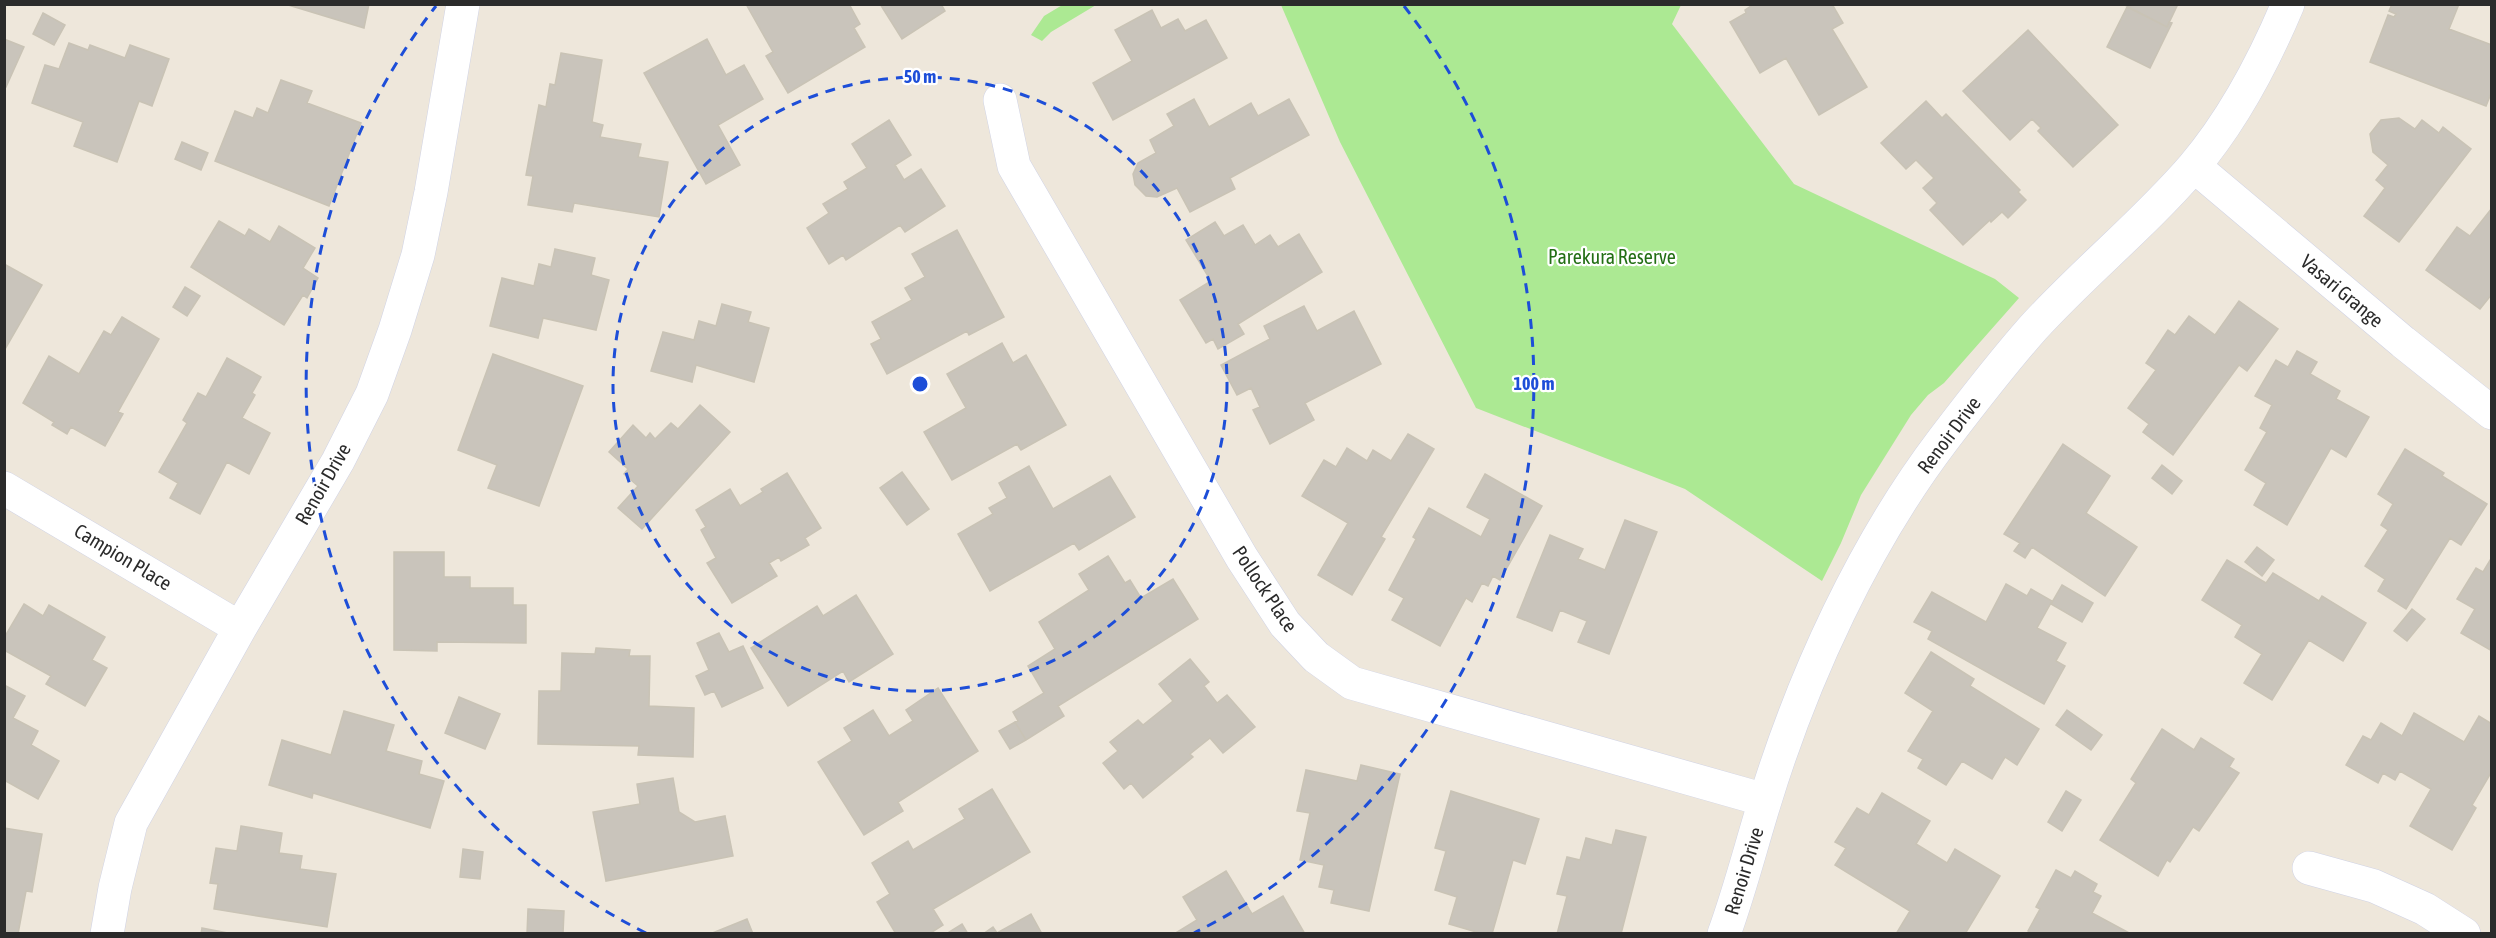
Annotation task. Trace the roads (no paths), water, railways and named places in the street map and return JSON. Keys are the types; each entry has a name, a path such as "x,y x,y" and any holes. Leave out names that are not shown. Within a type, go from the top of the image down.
{"street":[{"name":"Renoir Drive","path":"107,933 131,823 347,443 372,394 418,255 463,4"},
{"name":"Renoir Drive","path":"1724,933 1740,889 1765,800 1793,721 1833,628 1873,547 1942,441 2033,328 2194,166 2239,102 2288,4"},
{"name":"Pollock Place","path":"1000,100 1014,166 1242,558 1285,624 1316,657 1352,683 1765,800"},
{"name":"Vasari Grange","path":"2194,166 2403,342 2492,413"},
{"name":"Campion Place","path":"4,488 240,628"},
{"path":"2309,868 2374,886 2425,909 2464,933"}],"park label":[{"name":"Parekura Reserve","path":"1612,257"}]}
